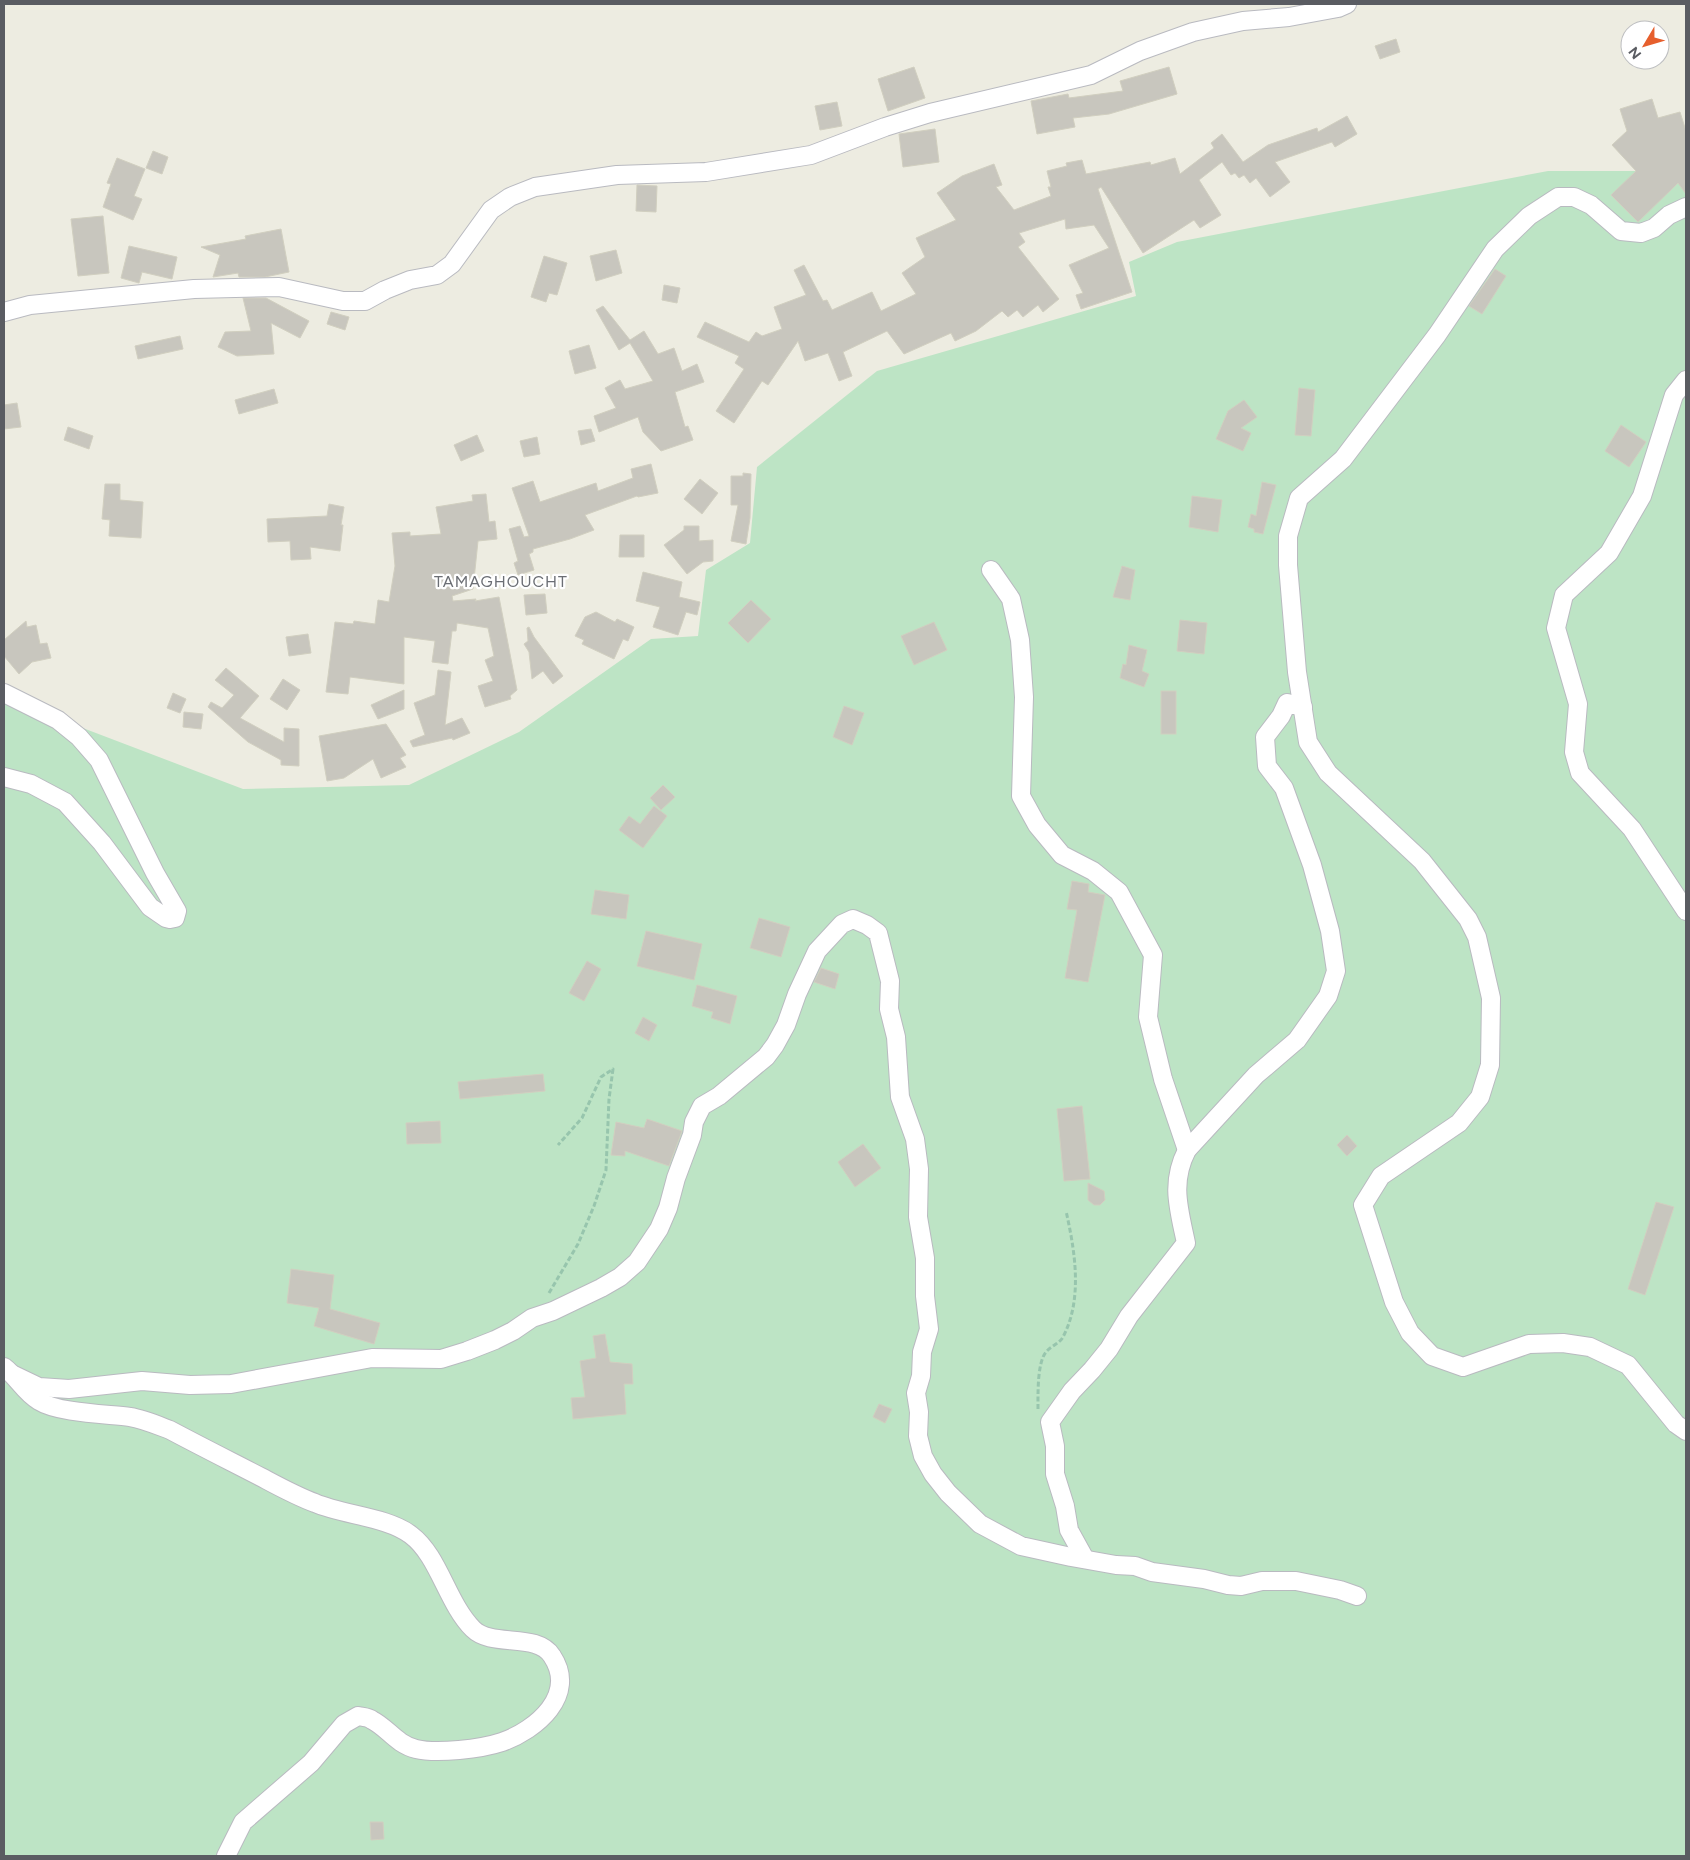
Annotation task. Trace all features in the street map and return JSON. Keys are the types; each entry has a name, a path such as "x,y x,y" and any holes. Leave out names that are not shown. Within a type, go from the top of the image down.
{"street":[{"path":"4,312 30,306 194,289 278,287 310,292 344,301 365,300 410,280 437,275 452,264 491,210 510,197 535,187 617,175 706,172 811,155 885,127 930,113 1091,75 1140,51 1194,32 1243,21 1289,17 1338,8 1347,4"},
{"path":"1686,207 1669,215 1654,228 1641,233 1621,231 1591,205 1574,197 1558,197 1529,216 1496,249 1436,335 1343,459 1299,498 1288,536 1288,565 1296,662 1308,742 1328,773 1422,861 1468,919 1477,937 1491,998 1490,1065 1480,1097 1458,1123 1381,1176 1363,1205 1394,1302 1410,1333 1432,1356 1463,1367 1529,1344 1563,1342 1590,1347 1628,1365 1676,1424 1686,1431"},
{"path":"1686,380 1674,395 1642,496 1609,553 1564,595 1556,628 1578,704 1574,752 1580,773 1632,829 1686,911"},
{"path":"991,570 1011,599 1020,640 1024,696 1022,796 1036,825 1062,855 1093,872 1119,892 1153,955 1148,1018 1163,1079 1187,1150"},
{"path":"4,693 58,720 79,738 99,760 155,873 178,911 175,918 166,918 150,907 102,843 65,802 30,784 4,777"},
{"path":"1085,1559 1069,1530 1055,1474 1055,1446 1050,1422 1072,1391 1109,1349 1129,1316 1186,1243 1176,1191 1180,1163 1187,1150 1256,1075 1297,1040 1328,996 1336,971 1330,931 1312,865 1284,788 1266,766 1265,737 1281,716 1287,703 1303,707"},
{"path":"9,1371 39,1386 69,1390 142,1382 190,1385 231,1384 372,1358 441,1359 495,1340 532,1318 553,1311 601,1288 620,1277 637,1262 659,1229 668,1208 676,1178 692,1135 694,1122 702,1106 720,1096 766,1057 786,1025 797,994 817,951 842,924 853,920 878,932 890,982 889,1009 896,1037 900,1097 915,1139 919,1169 918,1216 925,1258 924,1296 928,1329 922,1352 921,1376 916,1393 919,1412 918,1436 924,1456 933,1474 948,1493 980,1524 1021,1546 1116,1565 1135,1566 1152,1572 1204,1578 1228,1585 1241,1586 1262,1581 1280,1580 1308,1582 1357,1596"},
{"path":"9,1371 30,1395 52,1407 132,1418 151,1423 170,1430 315,1504 395,1526 412,1535 427,1552 462,1618 475,1632 488,1637 542,1645 552,1655 560,1675 559,1695 553,1707 543,1717 523,1731 499,1743 446,1752 415,1748 394,1738 372,1719 358,1716 344,1724 311,1764 244,1822 226,1856"}],"path":[{"path":"548,1296 578,1244 594,1206 606,1170 609,1099 613,1069 601,1077 582,1118 558,1145"},
{"path":"1051,1428 1038,1410 1037,1383 1045,1353 1063,1338 1073,1310 1075,1251 1066,1212"}],"green space":[{"path":"1548,171 1686,171 1686,1856 4,1856 4,698 243,789 409,785 519,732 651,639 698,636 706,570 750,543 757,467 877,371 1136,296 1129,262 1177,242"}],"building":[{"path":"1396,39 1400,52 1380,59 1375,46"},
{"path":"914,67 925,98 888,111 878,79"},
{"path":"1169,67 1177,94 1109,114 1073,118 1075,127 1037,134 1031,101 1068,94 1069,98 1123,91 1120,81"},
{"path":"1652,99 1658,118 1680,112 1686,131 1686,194 1678,183 1638,222 1611,195 1636,171 1612,145 1627,131 1620,109"},
{"path":"837,102 842,126 820,130 815,106"},
{"path":"1347,116 1357,134 1335,147 1332,142 1275,162 1290,182 1270,197 1256,178 1250,183 1244,175 1239,178 1235,173 1231,175 1222,162 1199,180 1221,215 1200,228 1194,220 1143,253 1101,187 1098,189 1132,292 1081,309 1076,295 1083,293 1069,265 1109,248 1094,225 1066,229 1065,219 1019,233 1025,242 1018,247 1059,299 1043,312 1038,305 1023,317 1017,310 1008,317 1002,311 976,331 955,341 951,333 904,354 887,331 843,352 852,376 839,381 828,353 805,361 798,341 768,385 762,381 734,423 716,411 744,369 735,363 739,356 697,337 705,322 749,342 756,332 762,336 782,329 774,307 806,295 794,270 804,265 823,301 827,300 832,310 872,292 881,311 916,294 902,273 925,257 916,238 956,220 937,193 962,176 994,164 1002,185 996,187 1014,210 1051,196 1048,187 1051,187 1047,171 1067,166 1066,163 1082,160 1086,174 1150,162 1151,165 1175,158 1180,174 1214,148 1211,143 1222,134 1243,162 1268,145 1317,128 1318,132"},
{"path":"935,129 939,162 903,167 899,134"},
{"path":"153,151 168,157 162,174 146,168"},
{"path":"117,158 145,169 134,196 142,199 133,220 103,207 111,184 107,183"},
{"path":"637,185 657,186 656,212 636,211"},
{"path":"103,216 109,273 78,276 71,219"},
{"path":"281,229 289,272 265,277 239,277 238,273 213,277 220,255 201,247 246,239 245,236"},
{"path":"129,246 177,257 172,279 142,272 139,283 121,278"},
{"path":"616,250 622,273 596,281 590,256"},
{"path":"544,256 567,263 557,295 549,293 546,302 531,297"},
{"path":"1495,269 1506,276 1482,314 1469,306"},
{"path":"664,285 680,288 677,303 662,300"},
{"path":"243,298 266,298 309,321 300,338 271,323 274,354 237,356 218,347 225,332 251,331"},
{"path":"603,306 630,340 644,331 658,354 674,348 682,371 697,364 704,382 675,392 685,427 688,426 693,440 661,451 643,432 638,417 599,432 594,416 616,408 605,388 620,380 625,389 653,381 630,343 619,350 596,310"},
{"path":"331,312 349,317 345,330 327,324"},
{"path":"180,336 183,349 138,359 135,346"},
{"path":"589,345 596,368 575,374 569,351"},
{"path":"1299,388 1315,390 1311,436 1295,435"},
{"path":"274,389 278,403 239,414 235,400"},
{"path":"1244,400 1257,417 1241,428 1251,433 1243,451 1216,439 1228,411"},
{"path":"17,403 21,427 4,429 4,405"},
{"path":"1621,425 1646,442 1629,467 1605,451"},
{"path":"68,427 93,436 89,449 64,440"},
{"path":"591,429 595,441 581,445 578,431"},
{"path":"477,435 484,451 461,461 454,445"},
{"path":"537,437 540,454 524,457 520,441"},
{"path":"651,464 658,493 637,496 585,515 594,530 533,549 533,552 529,554 534,570 518,575 514,563 518,561 509,529 520,526 524,537 529,536 512,488 533,481 540,502 596,483 598,491 633,478 631,469"},
{"path":"743,473 751,474 750,518 746,544 731,541 738,505 731,505 731,476 743,476"},
{"path":"700,479 718,493 702,514 684,499"},
{"path":"1262,482 1276,485 1263,534 1254,532 1254,529 1248,527 1251,514 1256,516"},
{"path":"105,484 120,484 120,500 143,502 141,538 109,536 110,520 102,519"},
{"path":"486,494 489,522 495,521 497,539 478,541 473,589 452,596 453,601 476,599 475,601 499,597 517,690 510,696 511,699 485,707 478,686 493,681 485,660 494,656 488,628 457,623 456,631 452,631 448,664 432,662 435,641 404,637 404,684 350,677 348,694 326,692 335,622 353,624 354,621 375,624 378,600 389,602 395,566 392,533 410,532 410,536 441,534 436,507 473,501 472,495"},
{"path":"1192,496 1222,500 1218,532 1189,527"},
{"path":"329,504 344,507 340,551 310,547 311,559 291,560 290,541 268,542 267,519 327,516"},
{"path":"684,526 699,526 699,541 713,540 713,561 703,562 687,574 664,545 684,530"},
{"path":"620,535 644,535 644,557 619,557"},
{"path":"1122,566 1135,570 1130,600 1113,597"},
{"path":"643,572 682,582 679,597 700,602 697,615 686,612 678,635 653,627 660,607 636,601"},
{"path":"545,594 547,613 526,615 524,595"},
{"path":"751,600 771,619 748,643 728,623"},
{"path":"596,612 615,622 617,619 634,627 628,641 623,639 614,659 582,644 584,640 575,636 585,617"},
{"path":"1180,620 1207,623 1204,654 1177,651"},
{"path":"26,621 27,627 36,625 40,644 47,643 51,658 32,662 19,674 4,656 4,640"},
{"path":"934,622 947,650 914,665 901,636"},
{"path":"529,627 534,637 563,676 553,684 543,671 532,679 529,652 524,644 528,641 527,628"},
{"path":"308,634 311,653 289,656 286,637"},
{"path":"1129,645 1147,650 1142,671 1149,674 1144,687 1120,678 1123,664 1126,665"},
{"path":"226,668 259,696 240,718 284,742 284,728 299,729 299,766 281,765 281,760 248,742 208,707 211,702 222,708 234,695 215,680"},
{"path":"438,670 451,672 445,725 462,718 470,733 453,740 452,738 413,747 410,741 425,735 414,703 435,695"},
{"path":"283,679 300,690 287,710 270,699"},
{"path":"404,690 404,709 378,719 371,705"},
{"path":"1161,691 1176,691 1176,734 1161,734"},
{"path":"173,693 186,699 180,713 167,708"},
{"path":"844,706 864,713 852,745 833,737"},
{"path":"184,712 203,714 201,729 183,727"},
{"path":"386,724 406,755 400,758 406,767 381,778 373,759 344,778 327,781 319,736"},
{"path":"663,785 675,797 661,810 650,798"},
{"path":"654,806 667,816 643,848 619,830 629,816 640,824"},
{"path":"1072,881 1089,884 1088,892 1105,895 1088,982 1065,978 1077,910 1067,909"},
{"path":"595,890 629,895 626,919 591,914"},
{"path":"759,918 790,927 781,957 750,948"},
{"path":"646,931 702,944 694,980 637,966"},
{"path":"587,961 601,969 584,1001 569,993"},
{"path":"821,968 839,974 835,989 814,982"},
{"path":"697,985 737,996 730,1024 711,1018 713,1012 692,1006"},
{"path":"643,1017 657,1025 649,1041 635,1033"},
{"path":"543,1074 545,1091 460,1099 458,1082"},
{"path":"1082,1106 1090,1179 1064,1181 1057,1109"},
{"path":"647,1119 682,1131 669,1166 625,1151 625,1156 611,1155 616,1122 644,1128"},
{"path":"440,1121 441,1143 407,1144 406,1123"},
{"path":"1347,1135 1357,1146 1347,1156 1337,1145"},
{"path":"863,1144 881,1168 855,1187 838,1162"},
{"path":"1088,1183 1104,1191 1105,1200 1100,1205 1094,1205 1088,1200"},
{"path":"1656,1202 1674,1207 1645,1295 1628,1289"},
{"path":"291,1269 334,1275 330,1309 380,1323 374,1344 314,1326 319,1308 287,1303"},
{"path":"605,1334 610,1362 632,1364 633,1384 624,1384 626,1414 573,1419 571,1398 585,1397 580,1361 596,1358 593,1336"},
{"path":"879,1404 892,1409 885,1423 873,1417"},
{"path":"370,1822 383,1822 384,1839 371,1840"}],"district":[{"name":"TAMAGHOUCHT","path":"501,581"}]}
